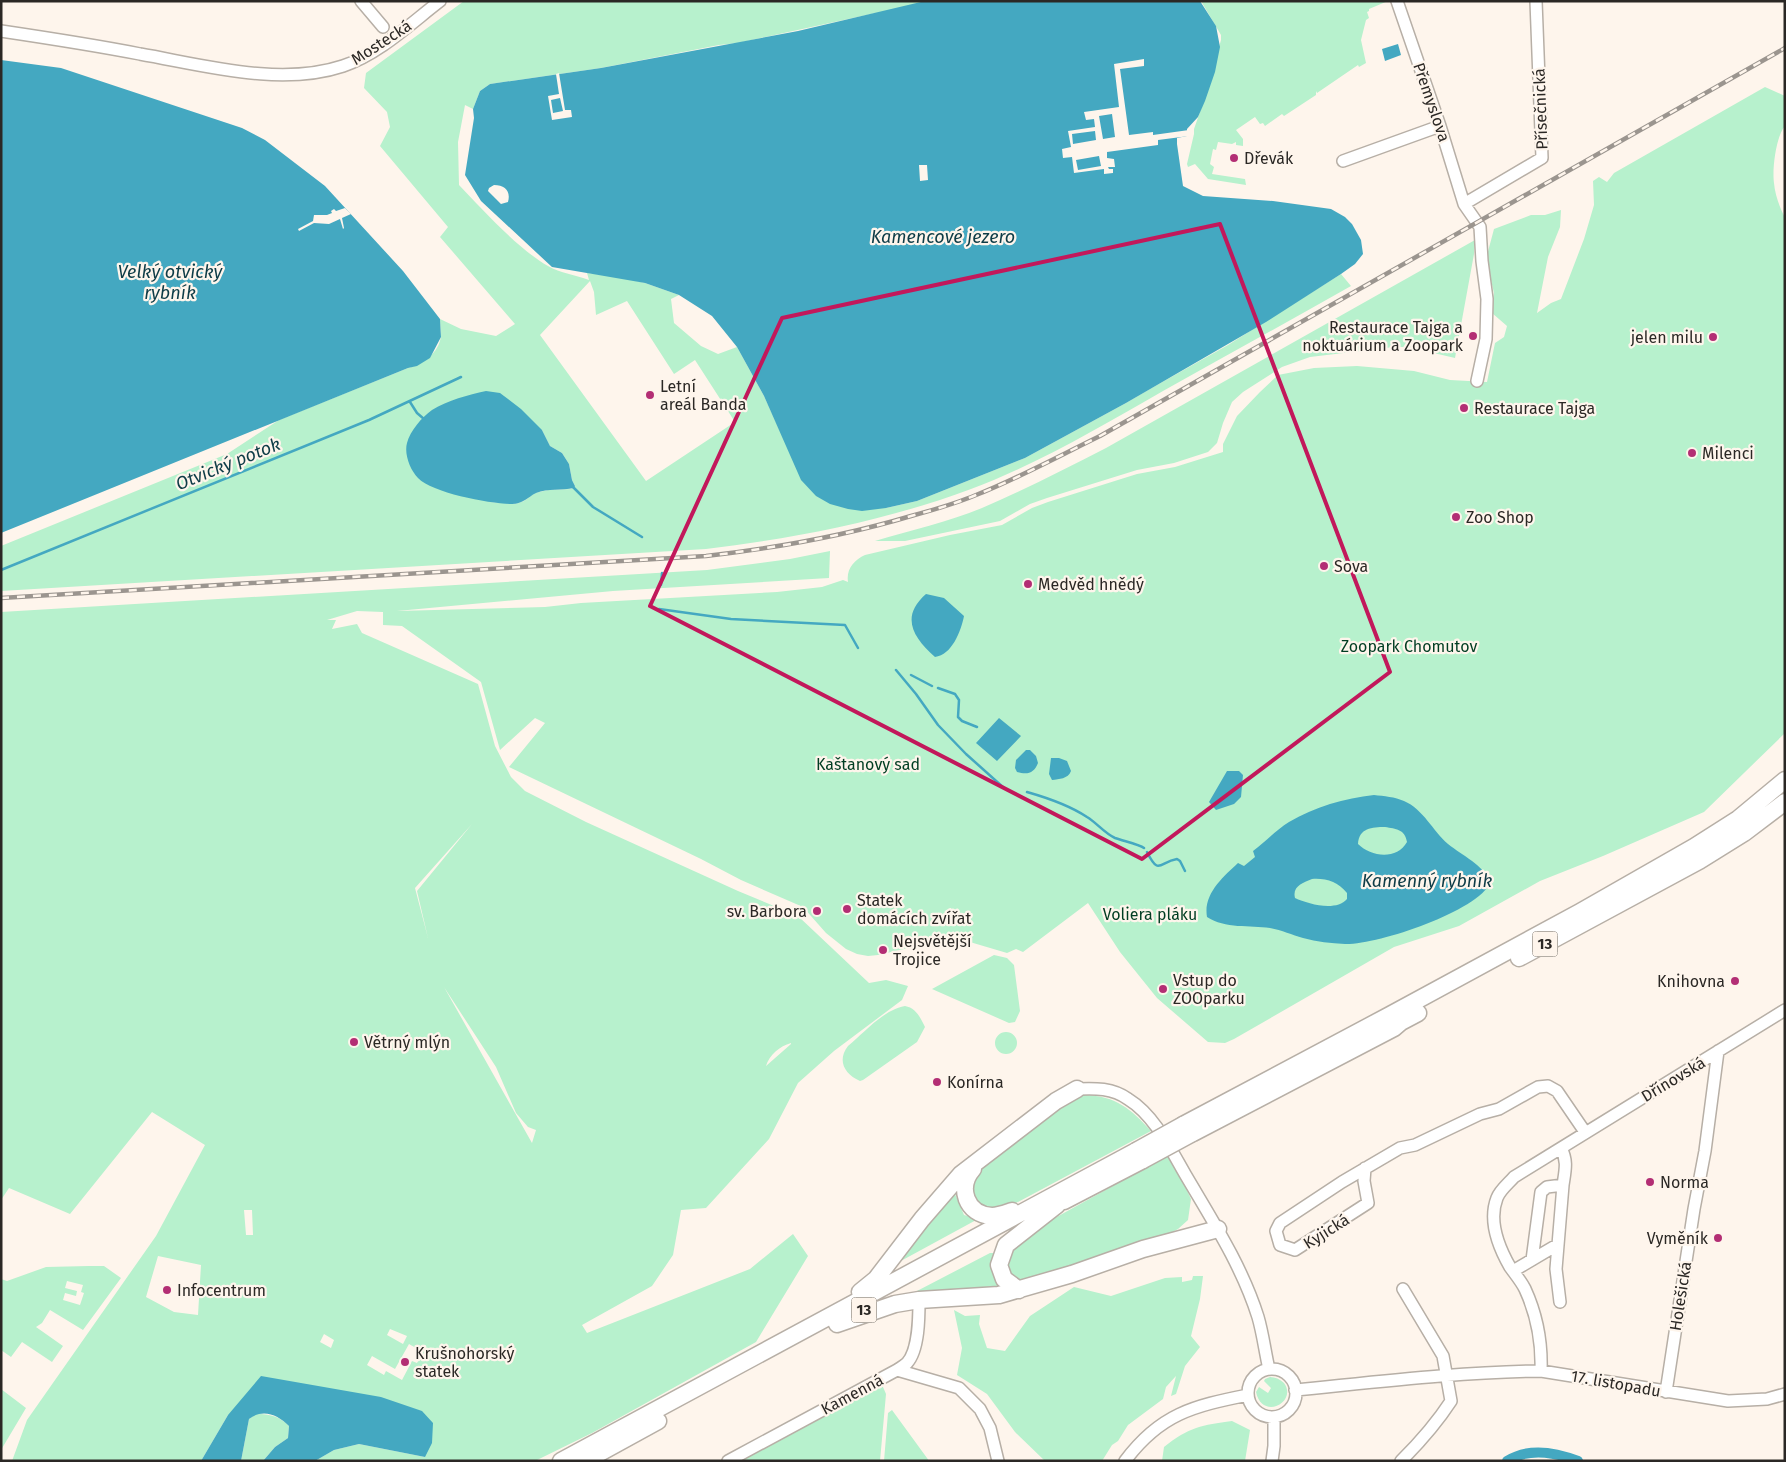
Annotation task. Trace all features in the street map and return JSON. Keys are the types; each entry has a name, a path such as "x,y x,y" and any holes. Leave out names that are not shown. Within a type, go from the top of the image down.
{"highway":[{"name":"13","path":"561,1461 1057,1205 1139,1155 1694,848 1738,819 1785,780"},
{"name":"13","path":"1187,1129 1394,1028 1401,1022 1698,862 1744,833 1785,802"},
{"path":"834,1320 876,1279 961,1174 1056,1101 1077,1090"},
{"name":"13","path":"586,1461 1032,1206 1139,1155"},
{"path":"983,1158 968,1174 964,1185 967,1202 972,1208 992,1216 1032,1206"},
{"path":"1019,1290 1004,1279 998,1266 1006,1245 1057,1205"},
{"path":"834,1320 895,1304 919,1300 992,1296 1019,1290 1143,1249 1218,1229"}],"street":[{"path":"361,1 383,27"},
{"name":"Mostecká","path":"1,31 254,73 299,75 318,73 345,65 364,56 388,41 440,1"},
{"name":"Přemyslova","path":"1397,1 1440,126 1464,204 1480,227 1482,261 1488,299 1486,339 1477,381"},
{"name":"Přísečnická","path":"1464,204 1542,158 1536,1"},
{"path":"1343,161 1440,126"},
{"name":"Dřínovská","path":"1541,1371 1540,1344 1535,1317 1524,1288 1497,1240 1493,1216 1498,1196 1514,1177 1785,1010"},
{"name":"Holešická","path":"1666,1392 1694,1209 1705,1151 1718,1051"},
{"name":"Kyjická","path":"1365,1168 1364,1181 1368,1203 1295,1250 1280,1245 1276,1231 1280,1223 1365,1168 1400,1148 1415,1145 1480,1114 1499,1109 1538,1087 1548,1086 1557,1091 1586,1132"},
{"path":"1077,1090 1103,1089 1116,1092 1129,1099 1152,1121 1218,1229 1235,1262 1257,1316 1269,1369"},
{"path":"1556,1151 1566,1156 1556,1269 1560,1302"},
{"path":"1532,1260 1541,1192 1547,1187 1563,1185"},
{"path":"1514,1271 1557,1245"},
{"path":"1401,1461 1419,1444 1439,1420 1451,1401 1443,1356 1403,1288"},
{"path":"897,1370 908,1362 913,1352 918,1327 919,1300"},
{"path":"1269,1369 1283,1372 1289,1377 1295,1390 1292,1405 1281,1415 1274,1416 1259,1413 1254,1409 1248,1395 1251,1381 1262,1371 1269,1369"},
{"name":"Kamenná","path":"728,1461 897,1370 959,1388 980,1409 990,1428 998,1461"},
{"name":"17. listopadu","path":"1295,1390 1446,1376 1512,1371 1541,1371 1728,1401 1767,1399 1785,1394"},
{"path":"1125,1461 1154,1428 1172,1417 1193,1407 1248,1395"},
{"path":"1272,1461 1274,1416"}],"highlighted area":[{"path":"1220,224 1390,672 1142,859 650,606 782,318"}],"green space":[{"path":"464,1 925,1 889,14 876,13 738,43 601,68 490,84 480,91 473,109 465,105 458,142 459,185 525,250 553,268 589,280 587,273 621,277 679,295 671,299 674,323 701,346 718,354 737,347 764,396 780,431 886,508 917,501 1025,458 1228,345 1341,274 1351,286 1044,457 971,489 939,500 840,527 807,534 706,549 1,591 1,546 227,454 279,420 425,361 434,353 440,342 440,319 461,329 496,336 515,324 440,237 448,227 380,146 390,127 387,112 364,88 366,73","holes":["590,281 594,292 596,315 627,301 674,374 695,360 735,422 646,481 540,335","422,419 542,430 550,446 562,453 569,464 575,486 571,489 548,490 535,493 524,501 515,504 490,502 407,444"]},
{"path":"1201,1 1388,1 1369,9 1367,12 1369,18 1366,20 1361,40 1366,63 1359,67 1358,65 1317,93 1316,91 1316,95 1265,126 1263,123 1260,124 1255,117 1236,130 1243,139 1243,146 1236,145 1236,142 1232,144 1218,142 1216,150 1213,149 1210,164 1214,167 1212,174 1245,179 1246,185 1208,179 1195,164 1188,167 1187,164 1194,129 1215,69 1213,68 1221,40 1221,35"},
{"path":"1765,87 1785,96 1785,126 1777,145 1774,177 1777,197 1785,218 1785,733 1704,812 1540,881 1459,926 1394,947 1234,1039 1225,1043 1208,1042 1157,998 1120,952 1088,903 1023,952 1016,949 1007,953 953,937 931,940 878,955 857,954 846,949 826,933 803,907 741,880 509,767 545,723 535,718 500,750 481,682 402,626 383,625 383,612 357,611 327,620 336,620 332,629 357,624 362,633 478,684 495,746 511,777 525,791 586,822 798,916 869,983 886,980 908,986 902,1000 834,1051 798,1083 769,1139 706,1208 681,1210 673,1255 652,1286 582,1325 587,1333 750,1269 793,1234 808,1256 756,1342 592,1433 535,1461 315,1461 334,1450 359,1444 425,1457 381,1397 228,1415 201,1461 12,1461 27,1420 156,1236 205,1145 152,1112 70,1214 9,1188 1,1200 1,612 707,570 790,559 830,551 829,578 613,591 397,611 545,607 581,603 777,592 822,587 843,580 848,582 850,569 857,560 865,555 1002,525 1032,508 1048,502 1137,474 1175,467 1223,452 1223,444 1237,416 1278,375 1314,368 1357,366 1414,371 1450,380 1487,382 1495,343 1504,337 1507,326 1491,310 1494,293 1486,259 1494,229 1531,215 1545,215 1561,210 1560,227 1548,257 1537,313 1551,303 1561,299 1584,239 1594,205 1593,181 1599,177 1607,182 1614,173","holes":["472,824 417,891 428,938 415,888","444,987 496,1067 516,1113 528,1127 536,1130 532,1143","791,1043 766,1066 772,1055 783,1046","244,1210 252,1210 253,1235 246,1235","158,1256 201,1265 198,1315 174,1312 146,1297","390,1329 407,1336 403,1344 387,1335","324,1334 334,1340 331,1348 320,1342","409,1344 423,1352 417,1363 412,1361 402,1380 386,1371 384,1375 367,1365 372,1356 395,1369"]},
{"path":"1475,240 1455,358 1408,347 1310,357 1282,367 1243,392 1232,402 1217,443 1208,452 1174,463 1137,470 1047,498 1030,504 1000,521 905,541 875,541 943,522 982,508 1106,448"},
{"path":"994,955 1007,958 1014,965 1020,1011 1015,1022 1009,1023 932,989"},
{"path":"905,1006 915,1011 925,1027 917,1042 863,1080 860,1081 850,1075 846,1071 843,1061 843,1056 848,1046 889,1012"},
{"path":"1006,1032 1014,1035 1017,1043 1014,1051 1006,1054 998,1051 995,1043 998,1035"},
{"path":"1078,1096 1106,1098 1122,1105 1137,1116 1151,1131 1018,1202 995,1209 972,1201 974,1174 1059,1106"},
{"path":"1167,1156 1180,1176 1191,1199 1188,1220 1178,1229 1159,1239 1024,1283 1011,1277 1005,1265 1010,1249 1044,1224"},
{"path":"955,1194 964,1215 978,1219 899,1262 952,1195"},
{"path":"993,1253 993,1267 1002,1287 918,1294 917,1291"},
{"path":"104,1266 121,1278 83,1330 50,1310 42,1323 36,1327 63,1346 52,1362 22,1342 11,1357 1,1350 1,1279 7,1281 46,1267","holes":["67,1281 83,1285 81,1292 84,1293 80,1305 63,1300 65,1293 76,1296 77,1291 65,1288"]},
{"path":"1193,1276 1203,1276 1200,1299 1191,1336 1200,1347 1185,1366 1176,1394 1171,1396 1176,1376 1166,1387 1163,1399 1128,1425 1102,1461 1045,1461 1015,1432 987,1394 957,1375 962,1348 954,1310 965,1316 980,1315 979,1324 987,1348 1005,1351 1030,1316 1074,1287 1111,1296 1165,1278 1182,1277 1182,1282 1192,1280"},
{"path":"1270,1377 1277,1378 1284,1383 1287,1390 1283,1402 1271,1407 1260,1401 1256,1392 1259,1387 1268,1393 1271,1388 1264,1381"},
{"path":"878,1386 883,1387 886,1394 880,1461 735,1461"},
{"path":"1,1389 26,1408 1,1450"},
{"path":"892,1410 929,1461 884,1461 888,1413"},
{"path":"256,1414 266,1414 282,1420 289,1426 288,1438 275,1447 263,1461 241,1461 249,1419"},
{"path":"1232,1421 1250,1430 1245,1461 1162,1461 1164,1447 1181,1435 1196,1428"}],"water":[{"name":"Kamencové jezero","path":"925,1 1200,1 1216,26 1220,47 1215,72 1198,117 1187,129 1187,136 1177,138 1183,186 1203,196 1273,201 1331,209 1345,217 1352,224 1361,240 1363,254 1355,264 1341,274 1266,322 1126,403 1025,458 917,501 862,511 830,504 816,496 801,480 764,396 737,347 712,316 679,295 645,283 552,267 481,201 465,175 474,118 473,109 480,91 490,84 601,68 798,31","holes":["498,185 504,187 508,192 508,202 501,204 488,191 489,188"]},
{"path":"1398,44 1401,55 1385,61 1382,49"},
{"name":"Velký otvický rybník","path":"1,60 61,68 242,128 265,140 325,186 403,271 440,319 441,337 430,358 417,366 1,533"},
{"path":"486,391 500,393 521,409 542,430 550,446 562,453 569,464 574,488 541,491 519,503 512,504 477,500 448,493 425,483 415,475 407,457 406,447 417,425 428,413 438,406 458,398"},
{"path":"926,594 944,598 964,616 961,628 951,647 946,652 935,657 921,642 912,627 913,611"},
{"path":"999,718 1021,736 997,761 976,743"},
{"path":"1026,750 1030,750 1036,756 1038,763 1035,769 1030,772 1017,772 1015,768 1016,760"},
{"path":"1051,758 1067,761 1071,771 1070,774 1063,778 1052,780 1049,774"},
{"path":"1227,771 1239,771 1243,775 1241,797 1234,804 1216,810 1209,802"},
{"name":"Kamenný rybník","path":"1363,796 1389,797 1401,800 1417,809 1448,844 1483,870 1491,882 1482,893 1447,915 1402,933 1360,943 1345,944 1319,941 1270,928 1222,923 1207,917 1208,901 1211,893 1221,880 1238,863 1244,866 1255,857 1253,851 1289,822 1319,808","holes":["1375,827 1399,830 1404,834 1407,842 1403,848 1397,852 1384,855 1370,852 1358,844 1361,835 1367,830","1312,879 1322,879 1336,883 1347,893 1347,899 1336,905 1322,906 1295,898 1294,894 1297,888"]},
{"path":"261,1376 381,1397 422,1411 433,1423 432,1443 425,1457 359,1444 334,1450 315,1461 263,1461 275,1447 288,1438 289,1426 275,1416 265,1413 249,1419 241,1461 201,1461 228,1415"}],"pier":[{"path":"1144,59 1144,66 1120,69 1129,135 1153,132 1153,135 1189,130 1189,136 1158,140 1158,145 1107,152 1107,158 1114,159 1115,167 1108,167 1113,169 1113,173 1104,174 1104,169 1074,173 1072,157 1063,158 1062,149 1071,147 1068,131 1095,127 1094,119 1086,120 1084,112 1119,107 1114,64","holes":["1112,114 1115,137 1103,139 1099,116","1095,131 1096,140 1073,144 1072,134","1099,156 1101,166 1078,170 1076,160"]},
{"path":"559,73 565,110 571,110 572,117 552,120 548,96 559,94 556,74","holes":["560,98 563,111 553,113 551,100"]},
{"path":"919,165 927,165 928,180 920,181"},
{"path":"345,208 351,214 342,218 343,229 340,219 329,224 314,223 299,231 298,229 313,221 314,215 327,215 332,213 331,211 334,209 336,211"}],"waterway":[{"name":"Otvický potok","path":"1,570 369,420 461,377"},
{"path":"410,402 417,413 424,419"},
{"path":"573,487 593,507 642,537"},
{"path":"661,585 662,573"},
{"path":"659,609 731,619 845,625 858,648"},
{"path":"896,670 938,725 966,754 1004,788"},
{"path":"911,675 932,686"},
{"path":"938,688 955,694 959,700 958,717 962,721 977,727"},
{"path":"1027,792 1073,809 1091,819 1111,836 1144,848"},
{"path":"1147,852 1157,866 1177,859 1185,871"},
{"path":"1507,1461 1533,1452 1551,1453 1578,1461"}],"railway":[{"path":"1,598 706,556 784,545 835,535 944,507 1039,467 1100,436 1785,48"}],"place":[{"name":"Dřevák","path":"1234,158"},
{"name":"Restaurace Tajga a noktuárium a Zoopark","path":"1473,336"},
{"name":"jelen milu","path":"1713,337"},
{"name":"Letní areál Banda","path":"650,395"},
{"name":"Restaurace Tajga","path":"1464,408"},
{"name":"Milenci","path":"1692,453"},
{"name":"Zoo Shop","path":"1456,517"},
{"name":"Sova","path":"1324,566"},
{"name":"Medvěd hnědý","path":"1028,584"},
{"name":"Statek domácích zvířat","path":"847,909"},
{"name":"sv. Barbora","path":"817,911"},
{"name":"Nejsvětější Trojice","path":"883,950"},
{"name":"Knihovna","path":"1735,981"},
{"name":"Vstup do ZOOparku","path":"1163,989"},
{"name":"Větrný mlýn","path":"354,1042"},
{"name":"Konírna","path":"937,1082"},
{"name":"Norma","path":"1650,1182"},
{"name":"Vyměník","path":"1718,1238"},
{"name":"Infocentrum","path":"167,1290"},
{"name":"Krušnohorský statek","path":"405,1362"}],"park label":[{"name":"Zoopark Chomutov","path":"1409,646"},
{"name":"Kaštanový sad","path":"868,764"},
{"name":"Voliera pláku","path":"1150,914"}]}
